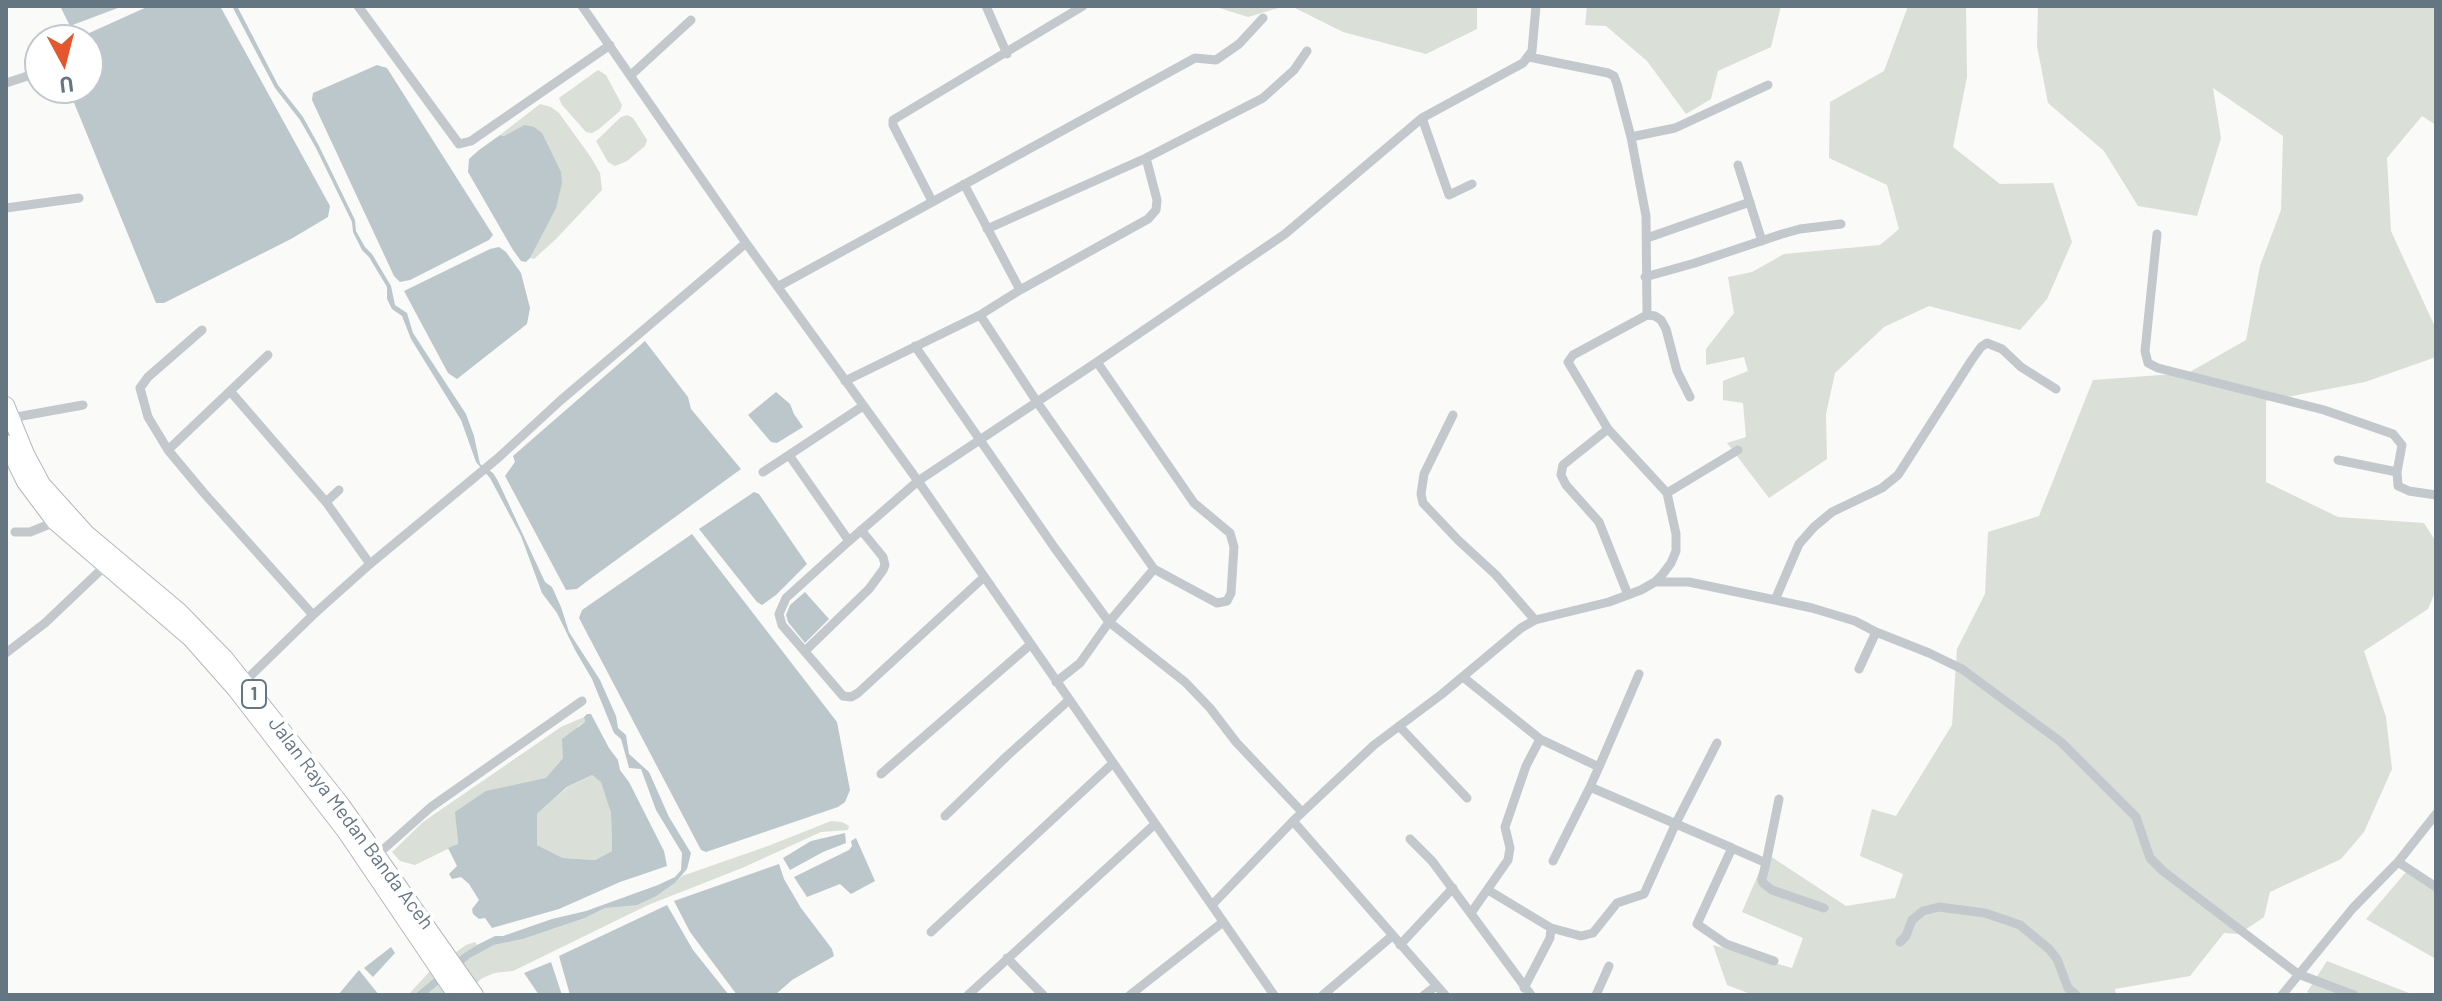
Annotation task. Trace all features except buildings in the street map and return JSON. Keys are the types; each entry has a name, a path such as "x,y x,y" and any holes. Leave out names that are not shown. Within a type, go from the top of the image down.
{"highway":[{"name":"Jalan Raya Medan Banda Aceh","path":"8,412 12,446 25,482 55,522 191,639 240,686 341,804 441,957 456,995"},
{"name":"Jalan Raya Medan Banda Aceh","path":"12,446 72,520 209,640 338,821 441,957 475,994"}],"street":[{"path":"358,6 459,144 471,141 610,45"},
{"path":"582,6 746,243 918,481 1274,995"},
{"path":"986,6 1007,54"},
{"path":"932,201 893,120 1083,6"},
{"path":"983,578 851,697 843,696 782,625 779,614 786,598 918,481 1285,234 1422,118 1517,67 1532,51 1536,6"},
{"path":"779,286 1195,58 1216,60 1239,44 1263,18"},
{"path":"631,75 691,20"},
{"path":"987,229 1146,158 1263,98 1294,70 1307,51"},
{"path":"1529,57 1614,76 1631,137 1646,216 1647,315"},
{"path":"1631,137 1675,128 1768,85"},
{"path":"1422,118 1449,195 1472,184"},
{"path":"845,381 980,315 1148,219 1156,210 1157,200 1146,158"},
{"path":"1738,165 1762,241"},
{"path":"964,184 1020,290"},
{"path":"6,208 79,198"},
{"path":"1647,238 1750,202"},
{"path":"1645,277 1800,229 1841,224"},
{"path":"2157,234 2145,351 2148,363 2324,410 2393,434 2402,445 2398,486 2436,495"},
{"path":"240,686 370,564 498,458 561,400 746,243"},
{"path":"980,315 1154,569 1217,603 1227,601 1231,593 1233,541 1226,529 1194,503 1097,362"},
{"path":"1212,905 1302,812 1367,751 1521,628 1535,620 1628,595 1655,582 1671,563 1676,551 1676,534 1667,493 1608,429 1569,365 1569,359 1647,315 1655,316 1666,329 1677,371 1690,397"},
{"path":"202,330 148,377 140,388 148,417 168,450 313,615"},
{"path":"1775,600 1799,544 1832,512 1882,488 1898,475 1981,347 1987,343 2002,349 2021,367 2056,389"},
{"path":"915,346 1109,622 1185,682 1302,812"},
{"path":"168,450 268,355"},
{"path":"230,391 326,502 370,564"},
{"path":"8,412 83,405"},
{"path":"763,472 863,406"},
{"path":"1453,415 1424,474 1423,503 1496,575 1535,620"},
{"path":"1608,429 1563,465 1561,475 1599,522 1628,595"},
{"path":"1667,493 1738,450"},
{"path":"789,455 849,541"},
{"path":"2338,460 2397,472"},
{"path":"326,502 339,490"},
{"path":"15,532 30,532 55,522"},
{"path":"805,651 869,589 883,570 883,557 861,530"},
{"path":"6,653 45,623 105,566"},
{"path":"1056,682 1080,663 1109,622 1154,569"},
{"path":"1655,582 1689,582 1812,608 1855,621 1962,669 2061,742 2136,817 2150,858 2163,871 2298,974 2354,995"},
{"path":"1859,669 1876,632"},
{"path":"881,774 1031,644"},
{"path":"1553,861 1590,787 1639,674"},
{"path":"1463,677 1540,739 1599,767"},
{"path":"945,816 1069,700"},
{"path":"377,855 431,807 582,701"},
{"path":"1399,726 1467,798"},
{"path":"1471,913 1508,860 1510,848 1505,827 1526,766 1540,739"},
{"path":"1488,890 1551,928 1581,936 1593,933 1617,903 1644,894 1717,743"},
{"path":"931,932 1112,764"},
{"path":"1590,787 1766,863"},
{"path":"1779,799 1763,883 1772,890 1824,908"},
{"path":"2282,995 2436,814"},
{"path":"1293,821 1445,995"},
{"path":"968,995 1155,824"},
{"path":"1410,839 1453,888 1528,991"},
{"path":"1732,848 1697,924 1726,944 1774,961"},
{"path":"2398,862 2436,887"},
{"path":"1400,945 1453,888"},
{"path":"1900,942 1912,920 1923,911 1939,907 1985,913 2020,925 2049,949 2057,959 2068,988 2076,995"},
{"path":"1130,995 1223,922"},
{"path":"1528,991 1550,938 1551,928"},
{"path":"1323,995 1392,936"},
{"path":"1007,958 1043,995"},
{"path":"1596,995 1609,966"},
{"path":"1424,995 1436,986"}],"shaded area":[{"path":"60,6 123,6 75,24 69,24"},
{"path":"149,6 220,6 330,206 328,217 164,303 156,303 75,104 104,104 104,26"},
{"path":"232,6 237,6 278,85 303,117 319,146 355,220 356,231 391,286 395,305 407,313 413,333 466,414 480,464 498,481 545,582 552,587 569,632 600,680 618,728 626,735 629,754 649,772 669,817 691,853 687,869 676,882 656,896 637,905 605,908 523,939 494,945 470,958 426,995 414,995 477,945 495,936 586,911 658,885 675,877 681,870 682,853 656,810 641,769 629,768 621,739 614,733 592,679 557,613 542,593 521,536 490,478 476,462 461,420 411,339 402,316 392,309 387,299 387,287 362,250 316,148 300,120 275,88"},
{"path":"1213,6 1285,6 1248,17"},
{"path":"1291,6 1477,6 1477,29 1426,54 1343,32"},
{"path":"1587,6 1781,6 1771,47 1718,71 1711,99 1686,114 1647,61 1606,26 1585,25"},
{"path":"1908,6 1966,6 1967,77 1953,147 2000,184 2053,183 2072,242 2047,299 2020,330 1929,306 1884,327 1835,373 1826,414 1827,459 1769,498 1727,443 1746,437 1743,403 1723,400 1723,381 1748,371 1744,357 1706,365 1706,349 1734,313 1728,277 1752,272 1784,254 1880,245 1899,229 1887,185 1829,158 1830,102 1884,71"},
{"path":"2038,6 2436,6 2436,125 2422,116 2387,158 2391,231 2436,329 2436,357 2365,382 2266,401 2266,482 2338,517 2424,523 2436,542 2436,590 2428,609 2364,651 2386,717 2392,769 2364,832 2341,859 2270,892 2264,917 2239,934 2224,933 2190,976 2115,989 2116,995 1753,995 1727,985 1713,945 1792,968 1803,938 1742,912 1767,854 1846,906 1895,898 1903,874 1860,856 1872,809 1896,816 1952,725 1957,649 1985,594 1988,532 2039,516 2093,380 2188,373 2246,340 2260,266 2281,210 2283,136 2213,88 2221,138 2197,216 2138,206 2104,151 2048,103 2037,46"},
{"path":"377,65 387,68 493,235 489,240 410,280 400,282 394,276 312,100 313,93"},
{"path":"598,70 606,75 622,105 620,111 592,133 586,132 559,98"},
{"path":"540,104 559,113 590,156 600,173 602,190 534,259 530,258 539,237 524,125 504,136 500,135"},
{"path":"627,115 633,118 647,140 645,146 627,161 615,166 608,162 596,141"},
{"path":"524,125 542,133 561,172 562,183 556,208 526,262 521,261 513,250 468,172 469,159 479,150 500,135 504,136"},
{"path":"499,247 521,273 530,308 527,324 457,379 448,373 404,291"},
{"path":"645,341 688,397 691,409 741,469 577,589 566,590 505,476 515,462 513,456"},
{"path":"776,392 790,404 803,427 777,443 771,442 748,415"},
{"path":"754,492 759,494 807,564 762,605 699,529"},
{"path":"692,534 837,722 850,790 845,802 838,807 706,852 701,850 579,618 582,610"},
{"path":"805,592 829,619 805,643 786,615 790,605"},
{"path":"591,714 618,760 620,770 664,851 667,866 620,882 559,909 492,928 485,918 479,919 473,914 472,909 479,900 469,884 461,877 452,879 449,874 457,866 448,848 458,844 455,812 486,791 546,778 563,758 562,739 585,722 584,717","holes":["592,775 601,782 611,813 612,851 595,860 563,858 537,845 537,814 567,787"]},
{"path":"584,717 585,722 578,726 563,758 546,779 520,785 456,825 458,844 415,865 400,861 392,852 423,822 561,727"},
{"path":"592,775 601,781 611,813 612,851 595,860 563,858 537,845 537,814 568,787"},
{"path":"831,821 842,822 849,826 848,830 821,832 742,868 648,905 513,971 494,973 481,979 465,995 426,995 470,958 494,945 523,939 585,918 676,882 682,876"},
{"path":"845,833 846,843 790,870 783,858 811,841"},
{"path":"856,838 875,881 851,894 840,884 807,897 794,877 849,850 851,841"},
{"path":"779,864 801,908 834,956 792,980 775,995 737,995 690,932 674,901"},
{"path":"2406,872 2436,891 2436,959 2366,919"},
{"path":"667,905 693,950 729,995 570,995 559,956"},
{"path":"475,942 477,945 414,995 408,995 431,970"},
{"path":"391,947 395,953 373,977 364,968"},
{"path":"2327,961 2414,995 2312,995 2307,992"},
{"path":"551,962 562,995 539,995 524,973"},
{"path":"359,970 379,995 338,995"}]}
